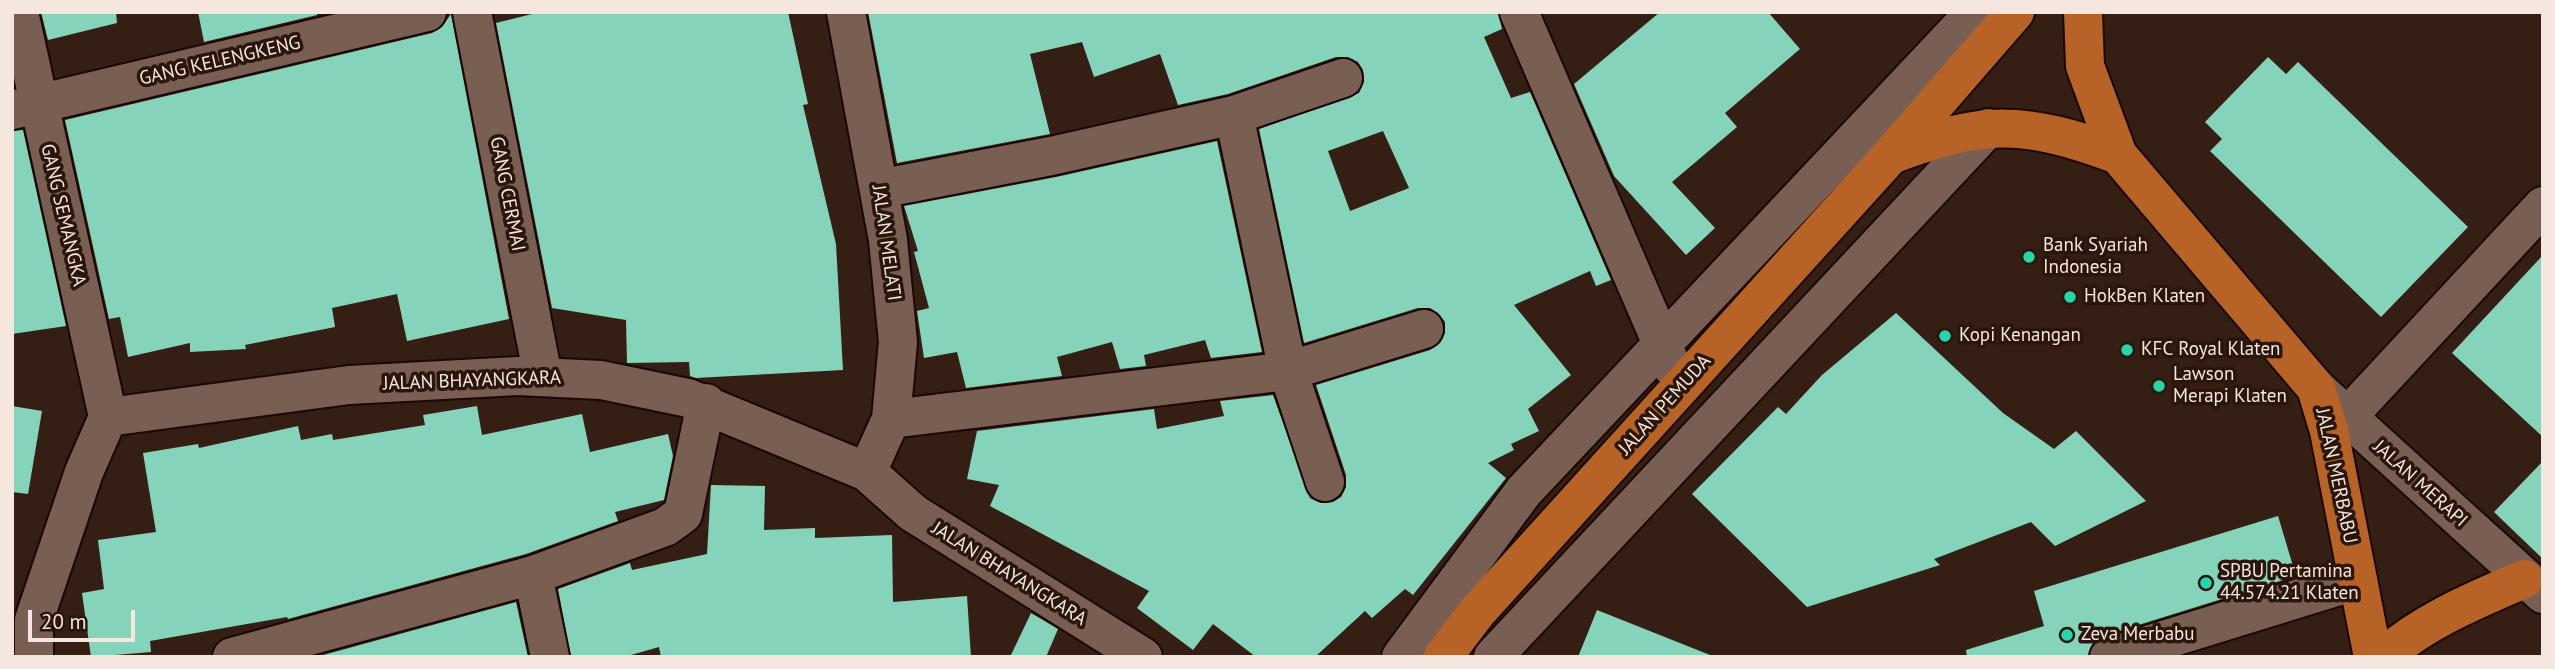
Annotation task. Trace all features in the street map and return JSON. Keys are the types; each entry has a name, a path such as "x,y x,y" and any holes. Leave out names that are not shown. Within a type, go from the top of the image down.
{"main road":[{"name":"JALAN PEMUDA","path":"1443,657 1477,612 1890,156 2015,12"},
{"path":"2083,12 2085,66 2118,155"},
{"path":"1890,156 1959,131 1988,128 2029,129 2065,135 2118,155"},
{"name":"JALAN MERBABU","path":"2118,155 2316,388 2329,431 2372,657"},
{"name":"JALAN MERAPI","path":"2383,657 2402,640 2442,616 2534,587"}],"street":[{"name":"GANG SEMANGKA","path":"19,12 25,107 108,416"},
{"name":"GANG KELENGKENG","path":"25,107 427,12"},
{"name":"GANG CERMAI","path":"472,12 543,377"},
{"name":"JALAN MELATI","path":"846,12 888,240 898,342 891,419 867,472"},
{"path":"1519,12 1681,387"},
{"path":"1401,657 1524,491 1975,12"},
{"path":"879,189 1051,156 1234,115 1343,78"},
{"path":"1234,115 1288,371 1325,482"},
{"path":"1493,657 1988,128"},
{"path":"2347,417 2543,206"},
{"path":"891,419 1288,371 1424,329"},
{"name":"JALAN BHAYANGKARA","path":"108,416 349,385 543,377 601,380 706,404 867,472 913,513 1143,657"},
{"name":"JALAN MERAPI","path":"2316,388 2534,587"},
{"path":"232,657 533,575 665,527 684,514 706,404"},
{"path":"27,632 84,472 108,416"},
{"path":"533,575 550,657"},
{"path":"2109,657 2358,579"}],"building":[{"path":"41,12 116,12 117,23 48,40"},
{"path":"198,12 317,12 317,15 204,42"},
{"path":"540,12 788,12 808,104 803,105 836,244 843,370 696,378 690,376 689,362 627,363 626,320 552,308 496,23"},
{"path":"868,12 1498,12 1502,29 1484,37 1511,98 1530,92 1611,280 1596,286 1590,271 1514,305 1571,375 1528,409 1539,431 1511,444 1514,450 1488,463 1506,478 1413,595 1405,589 1372,618 1365,611 1315,657 1256,657 1213,624 1193,650 1137,608 1149,591 990,506 999,485 967,479 977,431 1154,409 1157,429 1224,416 1220,401 1273,395 1310,498 1321,503 1333,502 1341,497 1346,487 1346,475 1316,385 1430,350 1440,343 1445,333 1445,322 1430,308 1418,308 1304,343 1259,129 1359,93 1364,82 1363,70 1358,62 1348,57 1336,57 1228,94 1178,105 1160,54 1094,77 1082,42 1030,54 1050,134 897,163","holes":["1383,131 1409,188 1350,211 1328,151"]},
{"path":"1660,12 1768,12 1800,49 1725,113 1737,127 1672,182 1715,228 1686,255 1614,176 1574,84"},
{"path":"451,14 509,319 407,341 397,294 332,308 335,327 245,345 246,349 190,352 190,343 128,357 120,317 109,319 65,120 432,33 442,27"},
{"path":"2268,57 2286,74 2298,62 2468,227 2381,317 2210,151 2222,139 2205,122"},
{"path":"23,130 66,326 12,334 12,131"},
{"path":"1217,141 1262,352 1211,358 1205,340 1144,355 1146,366 1120,369 1112,342 1057,357 1062,376 966,388 957,352 924,358 917,311 929,308 914,252 918,251 904,206 1056,177"},
{"path":"2543,255 2543,437 2452,353"},
{"path":"1896,313 2003,413 2054,449 2076,431 2146,501 2055,546 2031,522 1934,559 1940,565 1807,607 1692,494 1778,407 1786,414 1822,375"},
{"path":"12,406 42,411 28,494 12,492"},
{"path":"477,406 482,435 582,414 590,452 668,434 673,456 664,500 615,512 618,521 526,554 288,619 287,617 150,641 151,652 91,657 82,593 104,589 98,540 156,532 143,453 198,444 199,448 298,426 301,440 332,434 333,440 425,425 423,415"},
{"path":"2543,461 2543,559 2494,512"},
{"path":"711,485 765,486 764,530 815,528 815,538 892,535 893,602 967,596 971,657 661,657 659,647 624,657 571,657 558,589 630,563 632,570 707,554"},
{"path":"2278,516 2296,576 2103,636 2093,643 2088,657 1967,657 1966,650 2044,626 2034,591"},
{"path":"516,602 528,657 316,657"},
{"path":"1597,610 1710,655 1710,657 1578,657"},
{"path":"1031,613 1058,629 1046,657 1010,657"}],"place":[{"name":"Bank Syariah Indonesia","path":"2029,257"},
{"name":"HokBen Klaten","path":"2070,297"},
{"name":"Kopi Kenangan","path":"1945,336"},
{"name":"KFC Royal Klaten","path":"2127,350"},
{"name":"Lawson Merapi Klaten","path":"2159,386"},
{"name":"SPBU Pertamina 44.574.21 Klaten","path":"2206,583"},
{"name":"Zeva Merbabu","path":"2067,635"}]}
